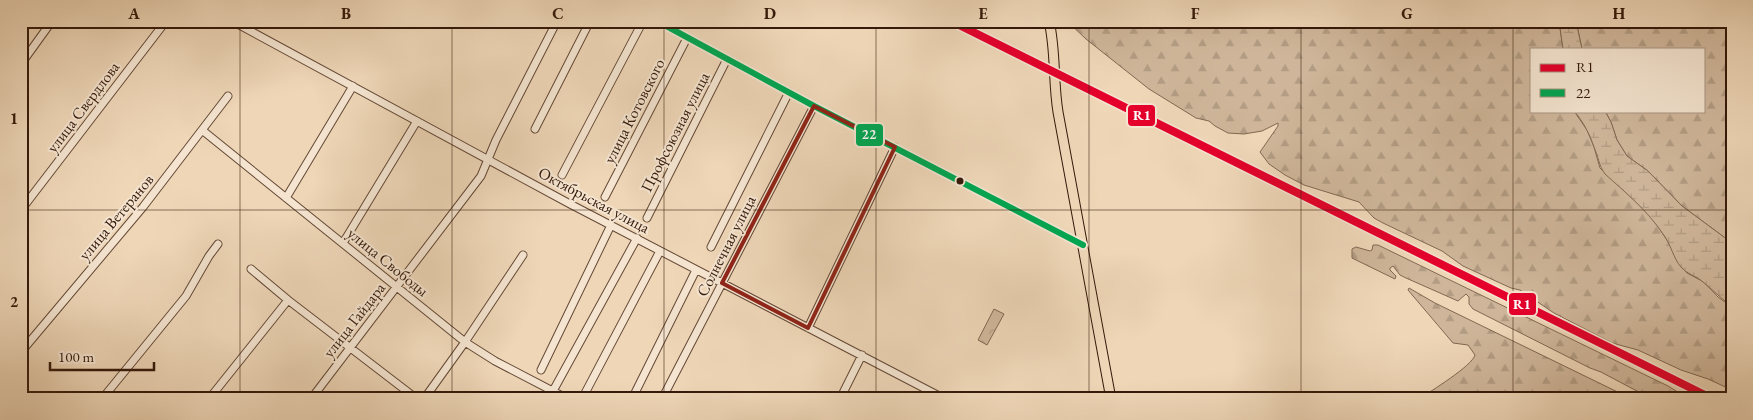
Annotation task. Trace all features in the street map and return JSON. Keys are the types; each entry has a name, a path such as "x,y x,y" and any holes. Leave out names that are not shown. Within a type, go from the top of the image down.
{"main road":[{"path":"1049,21 1054,47 1056,100 1111,399"}],"street":[{"path":"21,64 52,21"},
{"name":"улица Свердлова","path":"21,210 166,21"},
{"name":"Октябрьская улица","path":"232,21 488,160 945,399"},
{"name":"улица Гайдара","path":"311,399 473,188 556,21"},
{"path":"535,129 590,21"},
{"path":"562,175 643,21"},
{"path":"657,21 814,106 1083,245"},
{"name":"улица Котовского","path":"606,197 687,38"},
{"name":"Профсоюзная улица","path":"647,218 727,59"},
{"path":"286,198 353,86"},
{"path":"710,247 789,92"},
{"name":"улица Ветеранов","path":"21,352 142,207 228,96"},
{"name":"Солнечная улица","path":"662,399 814,106"},
{"path":"343,244 417,121"},
{"name":"улица Свободы","path":"202,130 465,342 496,361 568,399"},
{"path":"808,328 895,147"},
{"path":"541,370 611,225"},
{"path":"553,391 637,238"},
{"path":"102,399 186,296 218,244"},
{"path":"582,399 660,251"},
{"path":"424,399 523,255"},
{"path":"251,269 416,399"},
{"path":"632,399 696,270"},
{"path":"209,399 288,300"},
{"path":"840,399 862,355"}],"highlighted area":[{"path":"814,106 895,147 808,328 722,283"}],"green space":[{"path":"1067,21 1559,21 1563,48 1530,48 1530,112 1575,112 1587,130 1600,168 1650,215 1687,273 1704,282 1718,297 1732,307 1732,390 1681,370 1638,350 1612,343 1554,313 1520,290 1511,288 1463,266 1442,251 1374,218 1359,202 1304,185 1285,175 1269,164 1260,152 1278,126 1278,123 1262,131 1244,134 1228,133 1209,121 1196,118 1149,89 1086,39"},
{"path":"1559,21 1576,21 1582,48 1563,48"},
{"path":"1576,21 1732,21 1732,243 1682,206 1648,171 1627,156 1617,140 1606,112 1706,112 1706,48 1582,48"},
{"path":"1575,112 1606,112 1617,140 1627,156 1648,171 1682,206 1732,243 1732,307 1703,282 1681,267 1657,225 1636,202 1605,174 1580,119"},
{"path":"1373,245 1378,245 1668,386 1689,399 1652,399 1473,309 1469,304 1469,297 1466,294 1458,301 1400,275 1393,266 1390,270 1396,276 1395,279 1352,258 1352,249 1356,247 1370,251"},
{"path":"1409,288 1435,303 1632,399 1419,399 1459,372 1475,355 1468,345 1453,343 1408,290"},
{"path":"994,309 1004,314 987,345 978,340"}],"transit line":[{"name":"22","path":"657,21 814,106 1083,245"},
{"name":"R1","path":"951,21 1713,399"}]}
